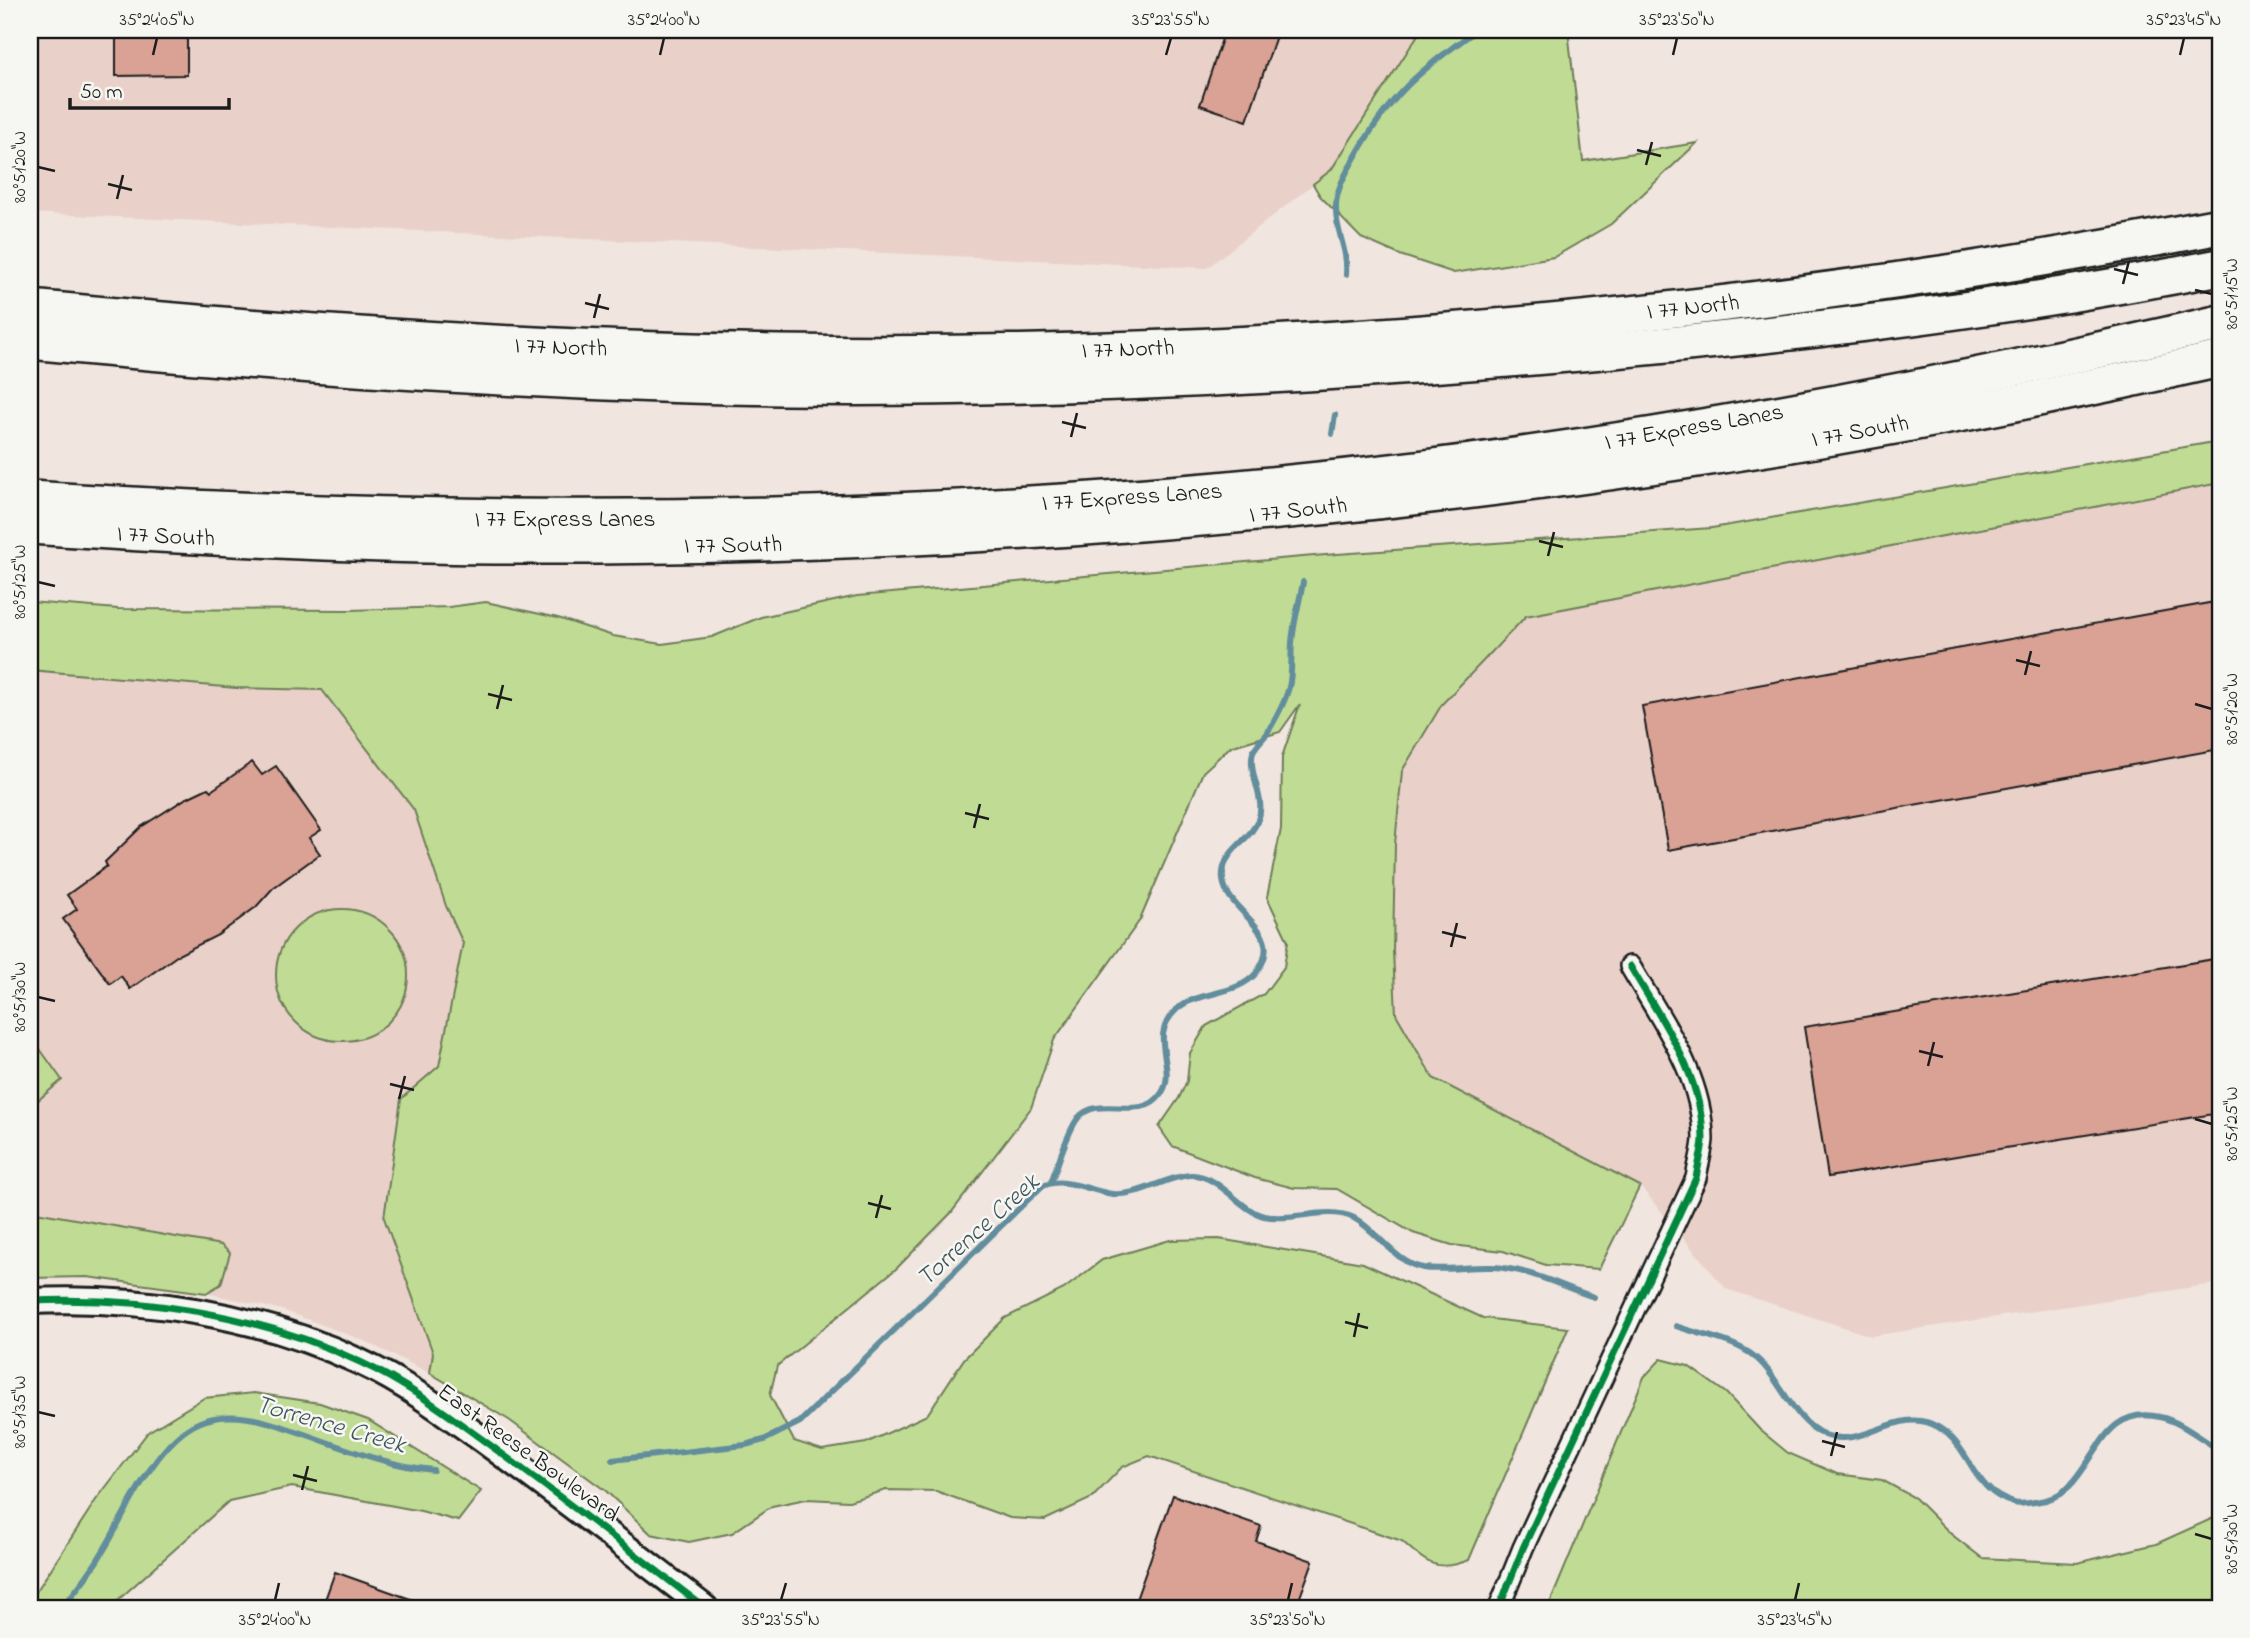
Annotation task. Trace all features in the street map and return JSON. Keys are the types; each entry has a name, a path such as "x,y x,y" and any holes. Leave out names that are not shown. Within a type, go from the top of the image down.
{"highway":[{"name":"I 77 North","path":"30,308 308,332 619,349 783,353 1094,350 1405,334 1714,304 2022,261 2220,226"},
{"path":"30,341 306,365 618,383 900,387 1095,384 1407,367 1718,340 2028,301 2220,267"},
{"name":"I 77 Express Lanes","path":"30,499 334,515 516,519 803,515 1115,498 1387,472 1580,446 1888,392 2220,323"},
{"name":"I 77 South","path":"30,526 333,542 529,546 803,542 1117,525 1273,512 1584,475 1894,425 2220,359"}],"street":[{"path":"1499,1608 1523,1548 1696,1178 1703,1142 1699,1101 1683,1056 1630,967"},
{"name":"East Reese Boulevard","path":"30,1301 104,1300 175,1308 286,1334 361,1362 450,1416 571,1504 705,1608"}],"shaded area":[{"path":"30,30 1421,30 1331,170 1207,268 30,213"},
{"path":"2220,483 2220,1283 1871,1336 1726,1289 1640,1186 1433,1078 1396,1014 1393,951 1395,844 1402,771 1442,704 1526,616"},
{"path":"30,670 236,688 322,690 414,810 446,906 463,943 439,1066 401,1099 384,1218 434,1353 430,1373 360,1339 282,1310 206,1293 143,1283 87,1277 30,1278"}],"green space":[{"path":"1421,30 1568,30 1583,161 1697,143 1611,224 1554,257 1454,273 1400,255 1361,238 1320,196 1313,184 1331,170"},
{"path":"2220,441 2220,483 1526,616 1442,704 1402,771 1395,844 1393,951 1396,1014 1433,1078 1640,1186 1599,1269 1546,1265 1503,1251 1452,1245 1413,1233 1337,1189 1294,1188 1255,1178 1172,1146 1159,1127 1187,1081 1190,1053 1206,1026 1264,994 1284,967 1288,941 1267,897 1281,829 1282,757 1300,704 1280,732 1230,747 1203,772 1140,920 1054,1040 1031,1108 951,1213 897,1268 777,1366 770,1395 794,1441 822,1450 866,1443 927,1415 964,1359 1005,1318 1064,1289 1102,1260 1170,1240 1219,1239 1363,1263 1483,1318 1568,1328 1469,1560 1448,1566 1432,1564 1402,1541 1149,1456 1122,1467 1092,1498 1045,1520 1010,1518 936,1491 886,1490 849,1501 806,1499 772,1506 732,1533 689,1542 651,1534 606,1491 509,1420 430,1373 433,1353 384,1218 401,1099 439,1066 463,943 446,906 414,810 322,690 236,688 30,670 30,602 118,609 350,610 449,607 486,602 558,618 613,636 662,644 712,637 761,617 857,596 1337,554 1712,528"},
{"path":"342,909 367,914 388,929 403,950 408,975 403,1000 388,1021 367,1036 342,1041 317,1036 296,1021 281,1000 276,975 281,950 296,929 317,914"},
{"path":"30,1035 62,1080 30,1107"},
{"path":"30,1211 221,1245 230,1253 221,1284 206,1293 87,1277 30,1278"},
{"path":"1661,1359 1688,1366 1726,1393 1760,1430 1788,1453 1837,1474 1882,1480 1915,1498 1951,1534 1982,1558 2077,1563 2156,1544 2220,1515 2220,1608 1548,1608 1644,1377"},
{"path":"254,1393 320,1403 368,1420 481,1491 458,1521 421,1511 292,1487 229,1501 109,1608 30,1608 34,1595 96,1500 148,1432 204,1398"}],"building":[{"path":"116,30 187,30 187,75 116,76"},
{"path":"1225,30 1278,30 1247,121 1200,105"},
{"path":"2220,601 2220,749 1668,850 1642,706"},
{"path":"252,762 262,775 276,766 321,830 309,838 320,854 273,888 256,907 218,935 178,955 130,989 121,976 110,984 63,919 77,909 67,895 107,866 105,862 141,827 185,799 208,788 211,791"},
{"path":"2220,958 2220,1113 1828,1177 1804,1027"},
{"path":"1173,1495 1261,1526 1256,1541 1313,1561 1296,1608 1133,1608"},
{"path":"335,1572 430,1606 430,1608 322,1608"}],"waterway":[{"path":"1346,274 1345,256 1337,224 1336,200 1347,172 1392,102 1421,73 1477,30"},
{"path":"1332,434 1335,415"},
{"path":"1051,1182 1066,1140 1078,1118 1097,1108 1143,1106 1153,1102 1161,1094 1167,1074 1164,1031 1167,1021 1176,1010 1194,999 1228,990 1249,980 1257,972 1265,956 1265,943 1259,931 1231,898 1224,886 1223,872 1229,857 1258,820 1260,804 1253,769 1253,752 1266,735 1289,687 1292,641 1303,582"},
{"name":"Torrence Creek","path":"612,1460 745,1445 764,1440 800,1422 1041,1187 1050,1184 1068,1183 1123,1194 1180,1176 1200,1176 1264,1216 1333,1213 1354,1218 1413,1265 1431,1269 1505,1268 1531,1274 1594,1297"},
{"name":"Torrence Creek","path":"1676,1326 1728,1342 1747,1351 1764,1366 1804,1420 1825,1435 1853,1437 1910,1421 1924,1421 1938,1427 1959,1446 1989,1489 2016,1504 2056,1496 2084,1469 2106,1436 2119,1423 2137,1416 2168,1419 2220,1450"},
{"name":"Torrence Creek","path":"61,1608 95,1564 160,1456 189,1428 206,1420 232,1416 257,1419 392,1463 433,1470"}],"cycle path":[{"path":"1499,1608 1523,1548 1696,1178 1701,1154 1701,1116 1688,1071 1667,1028 1630,966"},
{"path":"30,1301 114,1302 198,1312 281,1332 360,1362 396,1381 448,1415 705,1608"}]}
